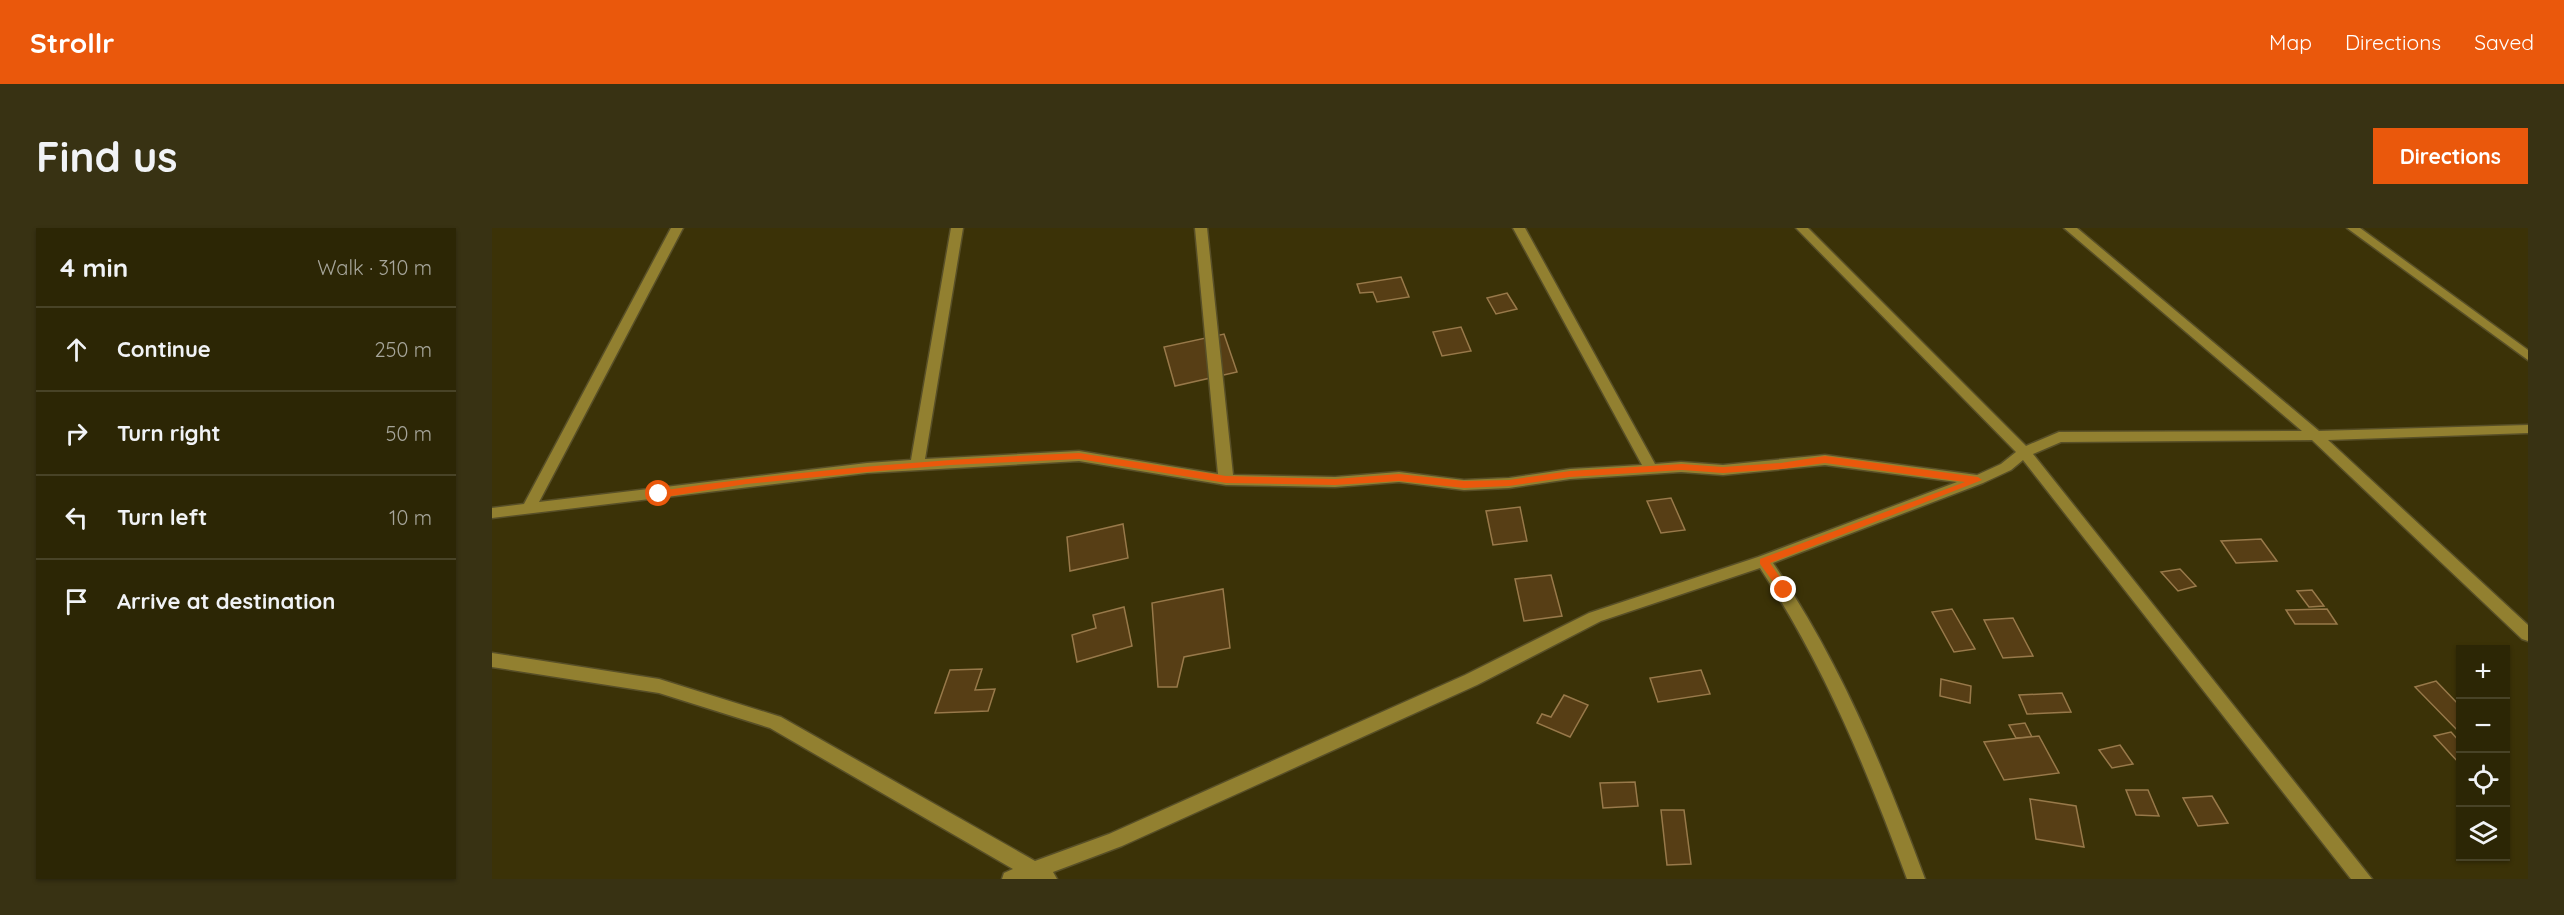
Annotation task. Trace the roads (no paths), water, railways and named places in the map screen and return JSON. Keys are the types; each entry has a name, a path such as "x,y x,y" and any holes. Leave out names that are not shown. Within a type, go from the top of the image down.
{"street":[{"path":"529,508 677,228"},
{"path":"917,465 957,228"},
{"path":"1201,228 1226,480"},
{"path":"1519,228 1651,469"},
{"path":"1802,228 2024,452 2363,879"},
{"path":"2070,228 2315,435 2528,635"},
{"path":"2353,228 2528,356"},
{"path":"1011,879 1041,874 1471,680 1595,617 1763,561 1978,480 2006,467 2024,452 2059,437 2315,435 2528,429"},
{"path":"492,513 659,494 746,481 917,465 1079,456 1226,480 1335,482 1399,477 1464,484 1509,483 1570,474 1682,467 1723,470 1781,466 1825,459 1978,480"},
{"path":"1763,561 1784,590 1837,687 1890,808 1916,879"},
{"path":"492,660 659,686 775,722 1041,874"}]}
